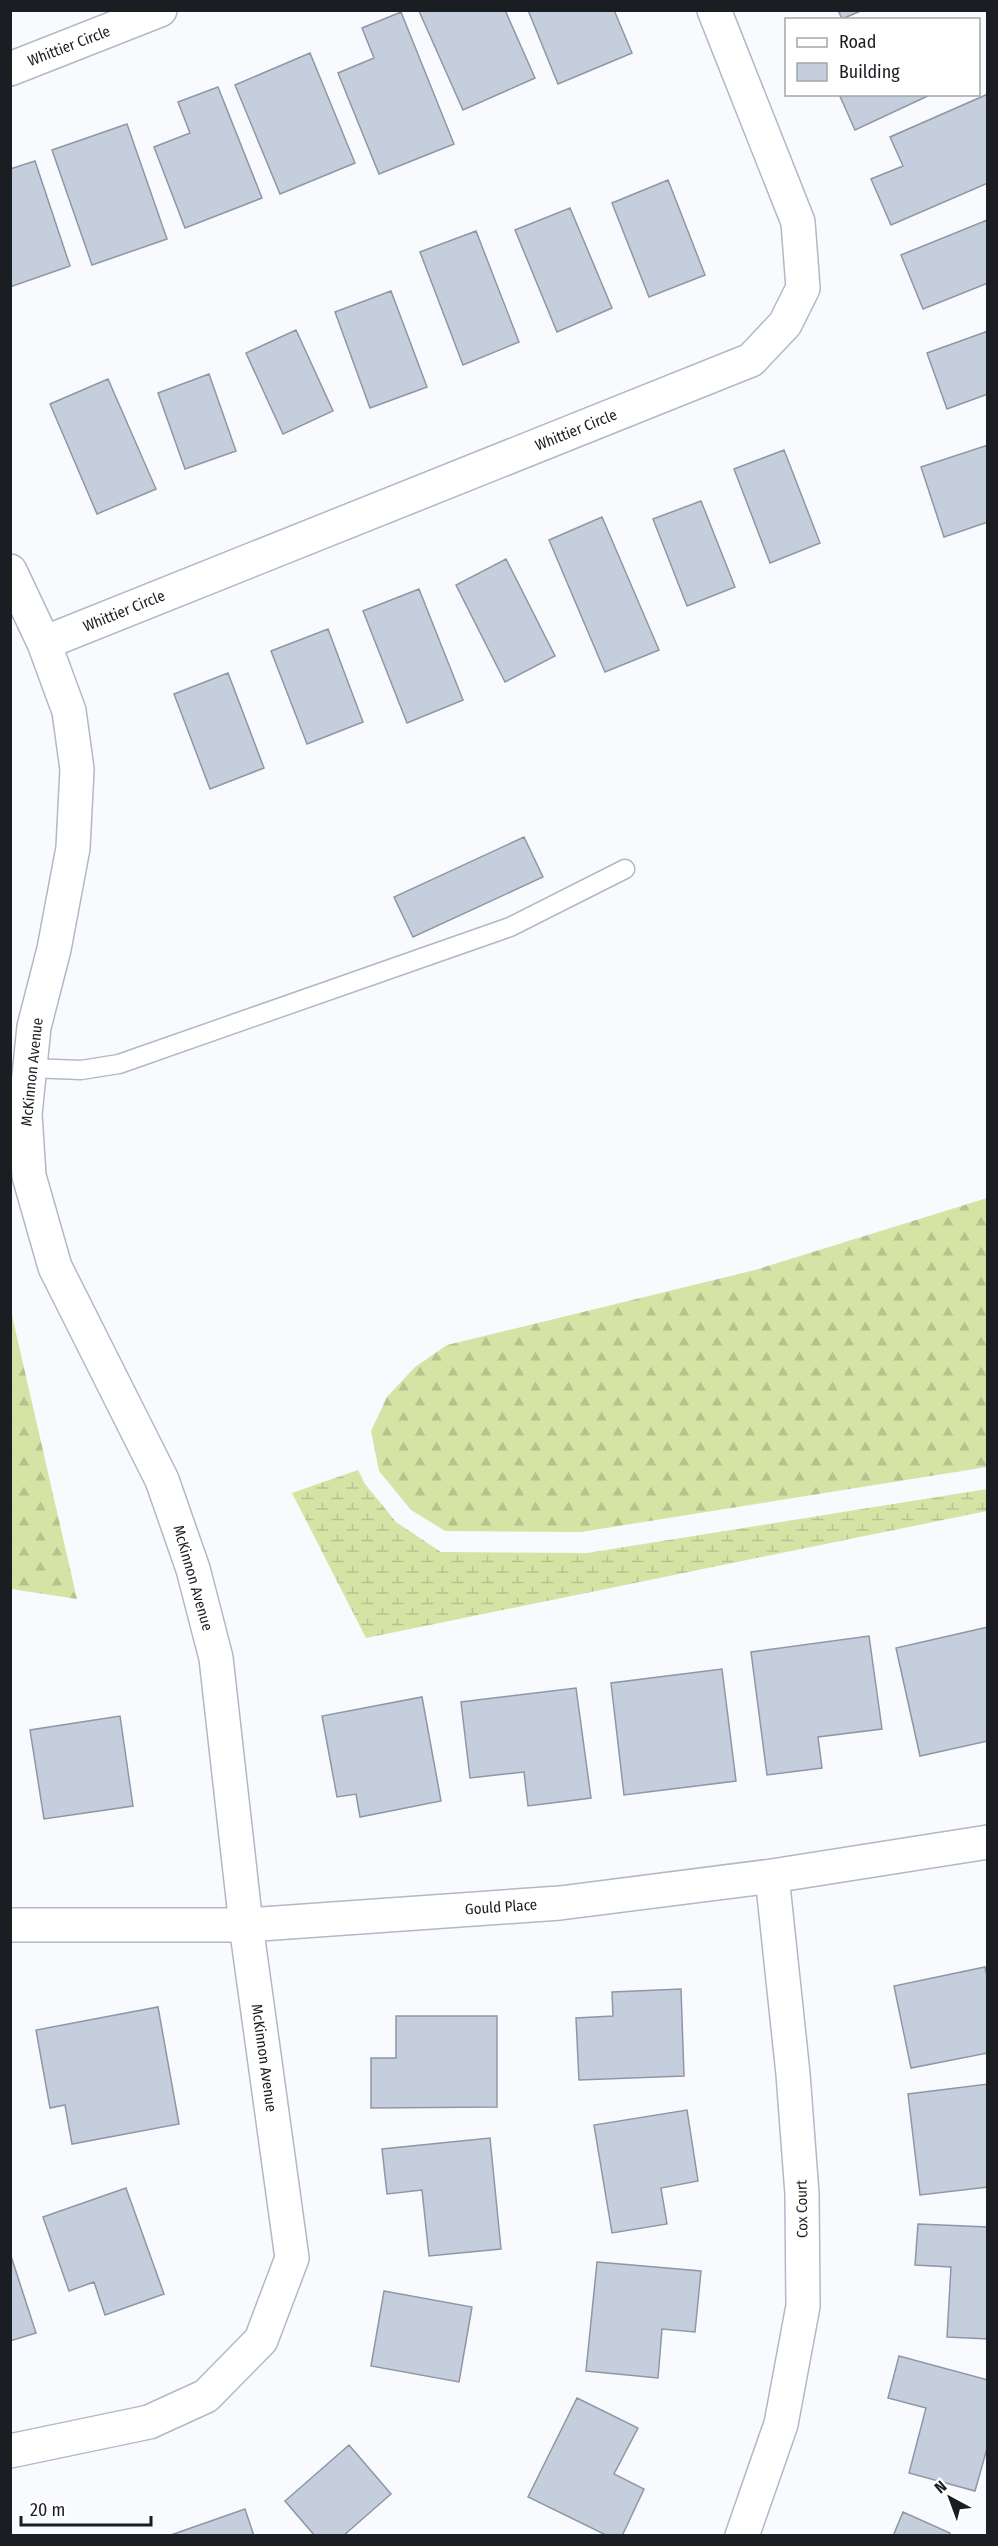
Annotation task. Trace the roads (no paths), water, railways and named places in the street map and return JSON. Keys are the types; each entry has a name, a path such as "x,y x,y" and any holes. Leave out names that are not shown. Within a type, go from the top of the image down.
{"street":[{"name":"Whittier Circle","path":"10,69 160,10"},
{"name":"Whittier Circle","path":"44,643 751,360 785,324 803,288 798,222 714,10"},
{"name":"McKinnon Avenue","path":"10,571 44,643 69,711 77,769 73,848 54,949 34,1027 25,1114 29,1176 56,1267 162,1480 199,1592 216,1658 246,1925 292,2258 261,2340 206,2396 149,2422 10,2451"},
{"name":"Gould Place","path":"10,1925 246,1925 560,1903 772,1876 987,1842"},
{"name":"Cox Court","path":"742,2535 781,2424 802,2306 802,2183 772,1876"}],"lane":[{"path":"30,1068 81,1070 119,1064 510,927 625,869"}]}
